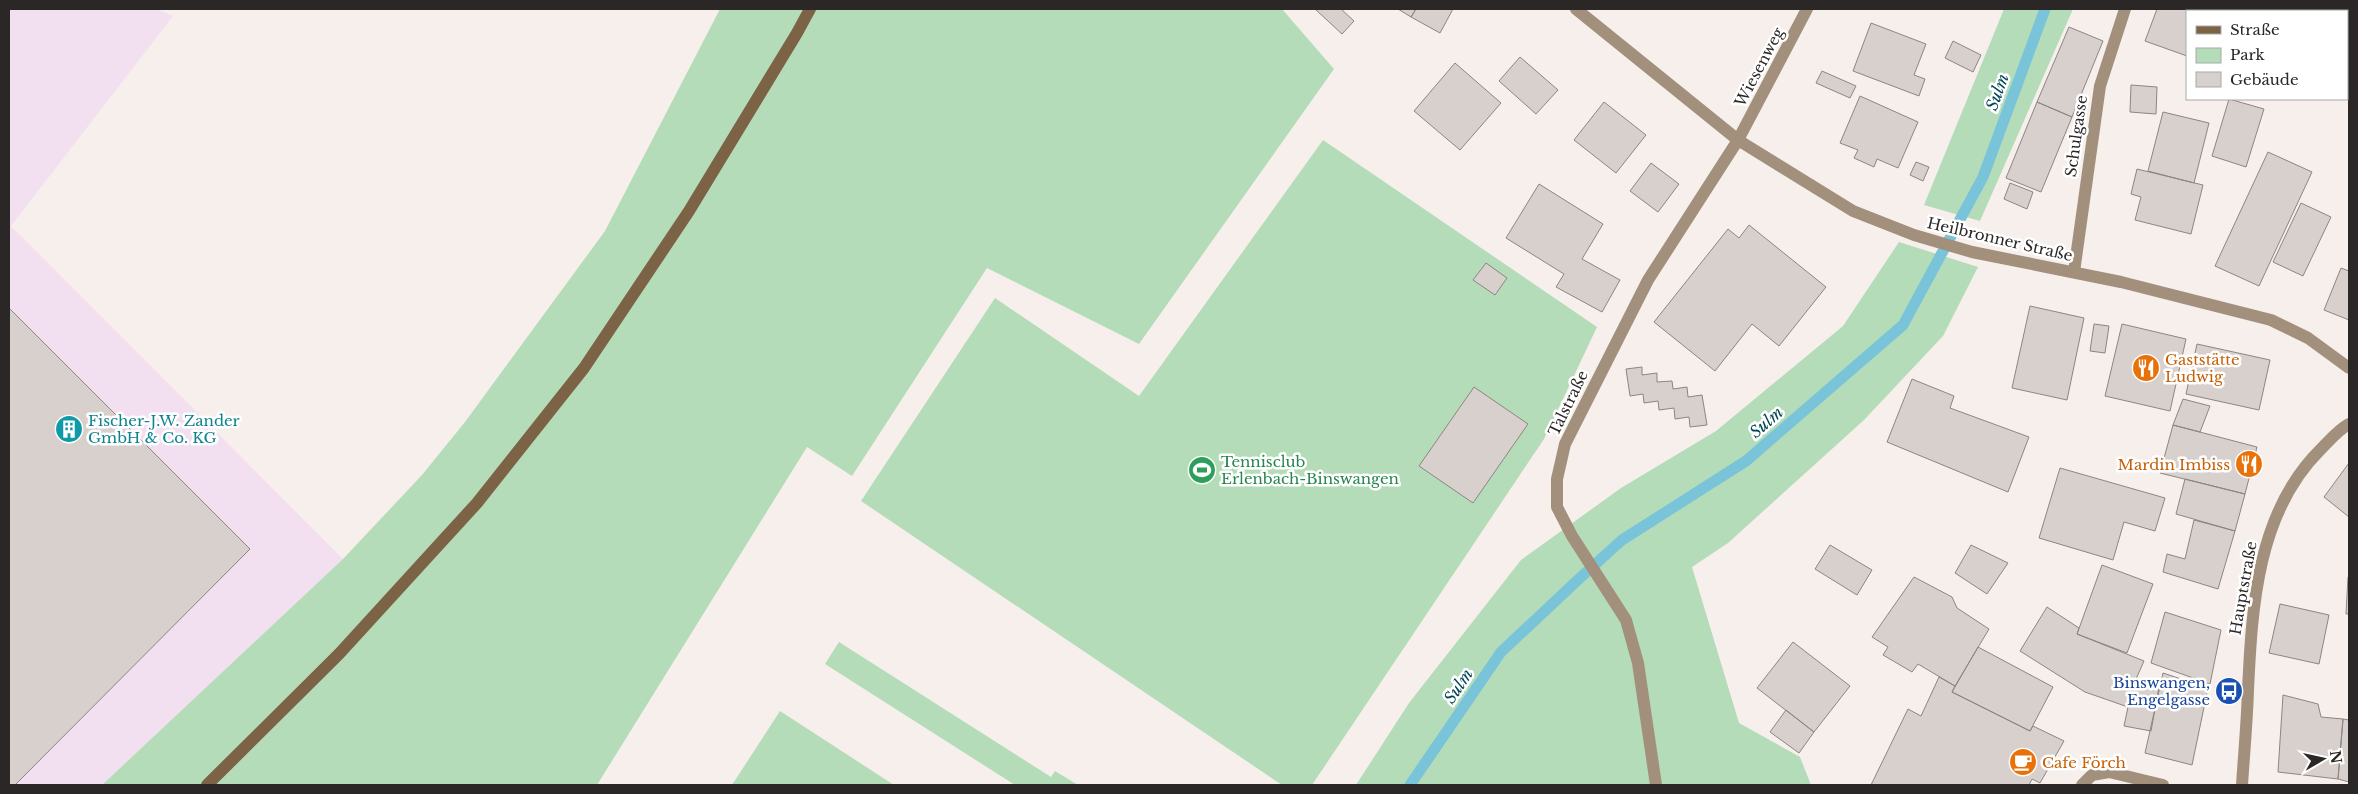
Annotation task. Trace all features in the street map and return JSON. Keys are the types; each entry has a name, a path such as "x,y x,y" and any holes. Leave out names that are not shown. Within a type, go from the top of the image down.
{"main road":[{"path":"207,785 339,654 477,503 584,368 689,211 810,9"}],"street":[{"name":"Heilbronner Straße","path":"1576,9 1738,140 1853,211 1914,235 1972,252 2074,272 2270,320 2308,338 2349,368"},
{"name":"Wiesenweg","path":"1738,140 1807,9"},
{"name":"Schulgasse","path":"2074,272 2100,86 2125,9"},
{"name":"Talstraße","path":"1656,785 1638,663 1626,620 1572,536 1557,507 1557,479 1566,444 1648,280 1738,140"},
{"name":"Hauptstraße","path":"2242,785 2251,621 2266,541 2284,496 2310,460 2341,429 2349,424"},
{"path":"2082,785 2092,775 2109,772 2163,785"}],"shaded area":[{"path":"9,9 156,9 173,16 11,226 343,559 102,785 9,785"}],"green space":[{"path":"720,9 1282,9 1334,69 1139,344 987,268 852,476 807,447 597,785 102,785 343,559 422,475 465,422 605,231"},
{"path":"2004,9 2073,9 1980,221 1924,205"},
{"name":"Tennisclub Erlenbach-Binswangen","path":"1323,140 1597,327 1544,439 1312,785 1282,785 861,501 995,298 1139,396"},
{"path":"1899,242 1978,267 1943,336 1864,420 1728,543 1692,567 1739,723 1800,757 1811,785 1356,785 1409,703 1521,560 1621,488 1716,431 1843,326"},
{"path":"839,642 1051,777 1055,771 1078,785 1015,785 825,664"},
{"path":"780,711 894,785 732,785"}],"building":[{"path":"1315,9 1341,9 1354,21 1342,34"},
{"path":"1398,9 1416,9 1411,17"},
{"path":"1416,9 1453,9 1440,33 1411,17"},
{"path":"2157,9 2246,9 2186,10 2186,56 2145,41"},
{"path":"1871,23 1926,44 1914,75 1925,79 1919,96 1853,71"},
{"path":"2069,27 2103,41 2072,117 2037,102"},
{"path":"2349,40 2349,71 2348,70"},
{"path":"1953,41 1981,55 1973,72 1945,58"},
{"path":"1520,57 1558,90 1536,114 1499,81"},
{"path":"1455,63 1501,103 1460,150 1414,111"},
{"path":"1822,71 1856,86 1850,98 1816,83"},
{"path":"2131,85 2157,87 2156,114 2130,112"},
{"path":"1860,96 1918,122 1898,168 1877,159 1874,167 1854,158 1858,150 1840,143"},
{"path":"2229,100 2264,109 2246,167 2212,156"},
{"path":"1604,102 1646,135 1616,173 1574,140"},
{"path":"2037,102 2072,117 2041,192 2006,178"},
{"path":"2163,112 2209,123 2194,183 2148,171"},
{"path":"2268,152 2312,172 2259,286 2215,266"},
{"path":"1916,162 1929,167 1923,181 1910,175"},
{"path":"1651,163 1679,184 1658,212 1630,191"},
{"path":"2137,169 2203,185 2191,234 2135,220 2141,197 2131,194"},
{"path":"2010,183 2033,192 2027,209 2004,199"},
{"path":"1539,184 1603,224 1582,259 1620,280 1602,312 1556,287 1564,274 1506,238"},
{"path":"2301,203 2331,217 2303,276 2273,262"},
{"path":"1749,225 1826,287 1779,346 1752,324 1715,371 1654,322 1728,229 1739,238"},
{"path":"1486,263 1507,278 1495,295 1473,280"},
{"path":"2341,268 2349,271 2349,320 2324,310"},
{"path":"2030,306 2084,318 2067,400 2012,388"},
{"name":"Fischer-J.W. Zander GmbH & Co. KG","path":"9,308 250,549 15,785 9,785"},
{"path":"2094,324 2109,326 2105,353 2090,351"},
{"name":"Gaststätte Ludwig","path":"2122,324 2186,339 2170,411 2105,396"},
{"path":"2197,344 2270,360 2259,410 2186,394"},
{"path":"1642,367 1642,375 1657,373 1657,382 1672,381 1673,389 1687,387 1688,397 1702,395 1707,425 1690,427 1689,417 1675,419 1674,408 1659,410 1658,401 1644,403 1643,394 1630,396 1626,369"},
{"path":"1912,379 1954,396 1950,408 2029,437 2008,492 1887,442"},
{"path":"1474,387 1528,424 1473,503 1419,466"},
{"path":"2183,399 2210,406 2200,432 2173,425"},
{"path":"2173,425 2257,447 2245,494 2160,473"},
{"path":"2349,463 2349,517 2324,497"},
{"path":"2060,468 2165,498 2155,531 2124,522 2113,560 2039,538"},
{"path":"2185,479 2245,494 2235,531 2176,514"},
{"path":"2194,520 2235,531 2218,589 2163,572 2167,554 2185,559"},
{"path":"1830,545 1872,570 1857,595 1815,569"},
{"path":"1971,545 2008,563 1987,594 1955,573"},
{"path":"2102,565 2153,584 2127,653 2077,634"},
{"path":"1914,577 1952,597 1957,608 1989,629 1955,686 1918,664 1912,672 1883,655 1888,647 1872,637"},
{"path":"2348,577 2349,614 2346,614"},
{"path":"2280,604 2329,615 2319,664 2269,653"},
{"path":"2047,607 2079,628 2077,634 2144,661 2136,679 2159,687 2151,731 2124,726 2128,707 2085,692 2020,651"},
{"path":"2165,612 2221,630 2210,684 2151,663"},
{"path":"1793,642 1850,686 1814,732 1757,688"},
{"path":"1978,647 2053,687 2030,731 1952,692"},
{"path":"2163,673 2208,688 2192,765 2145,753"},
{"path":"1939,677 1955,686 1952,692 2030,731 2033,726 2064,741 2040,783 2032,779 2029,785 1871,785 1908,709 1921,716"},
{"path":"2283,695 2318,704 2321,717 2343,719 2338,779 2278,772"},
{"path":"1786,710 1814,732 1799,753 1770,732"},
{"path":"2343,719 2349,720 2349,782 2338,779"}],"waterway":[{"name":"Sulm","path":"1410,785 1501,652 1581,577 1622,540 1746,461 1903,325 1983,177 2045,9"}],"place":[{"name":"Gaststätte Ludwig","path":"2146,368"},
{"name":"Fischer-J.W. Zander GmbH & Co. KG","path":"69,429"},
{"name":"Mardin Imbiss","path":"2249,464"},
{"name":"Tennisclub Erlenbach-Binswangen","path":"1202,470"},
{"name":"Binswangen, Engelgasse","path":"2229,691"},
{"name":"Cafe Förch","path":"2023,762"}]}
